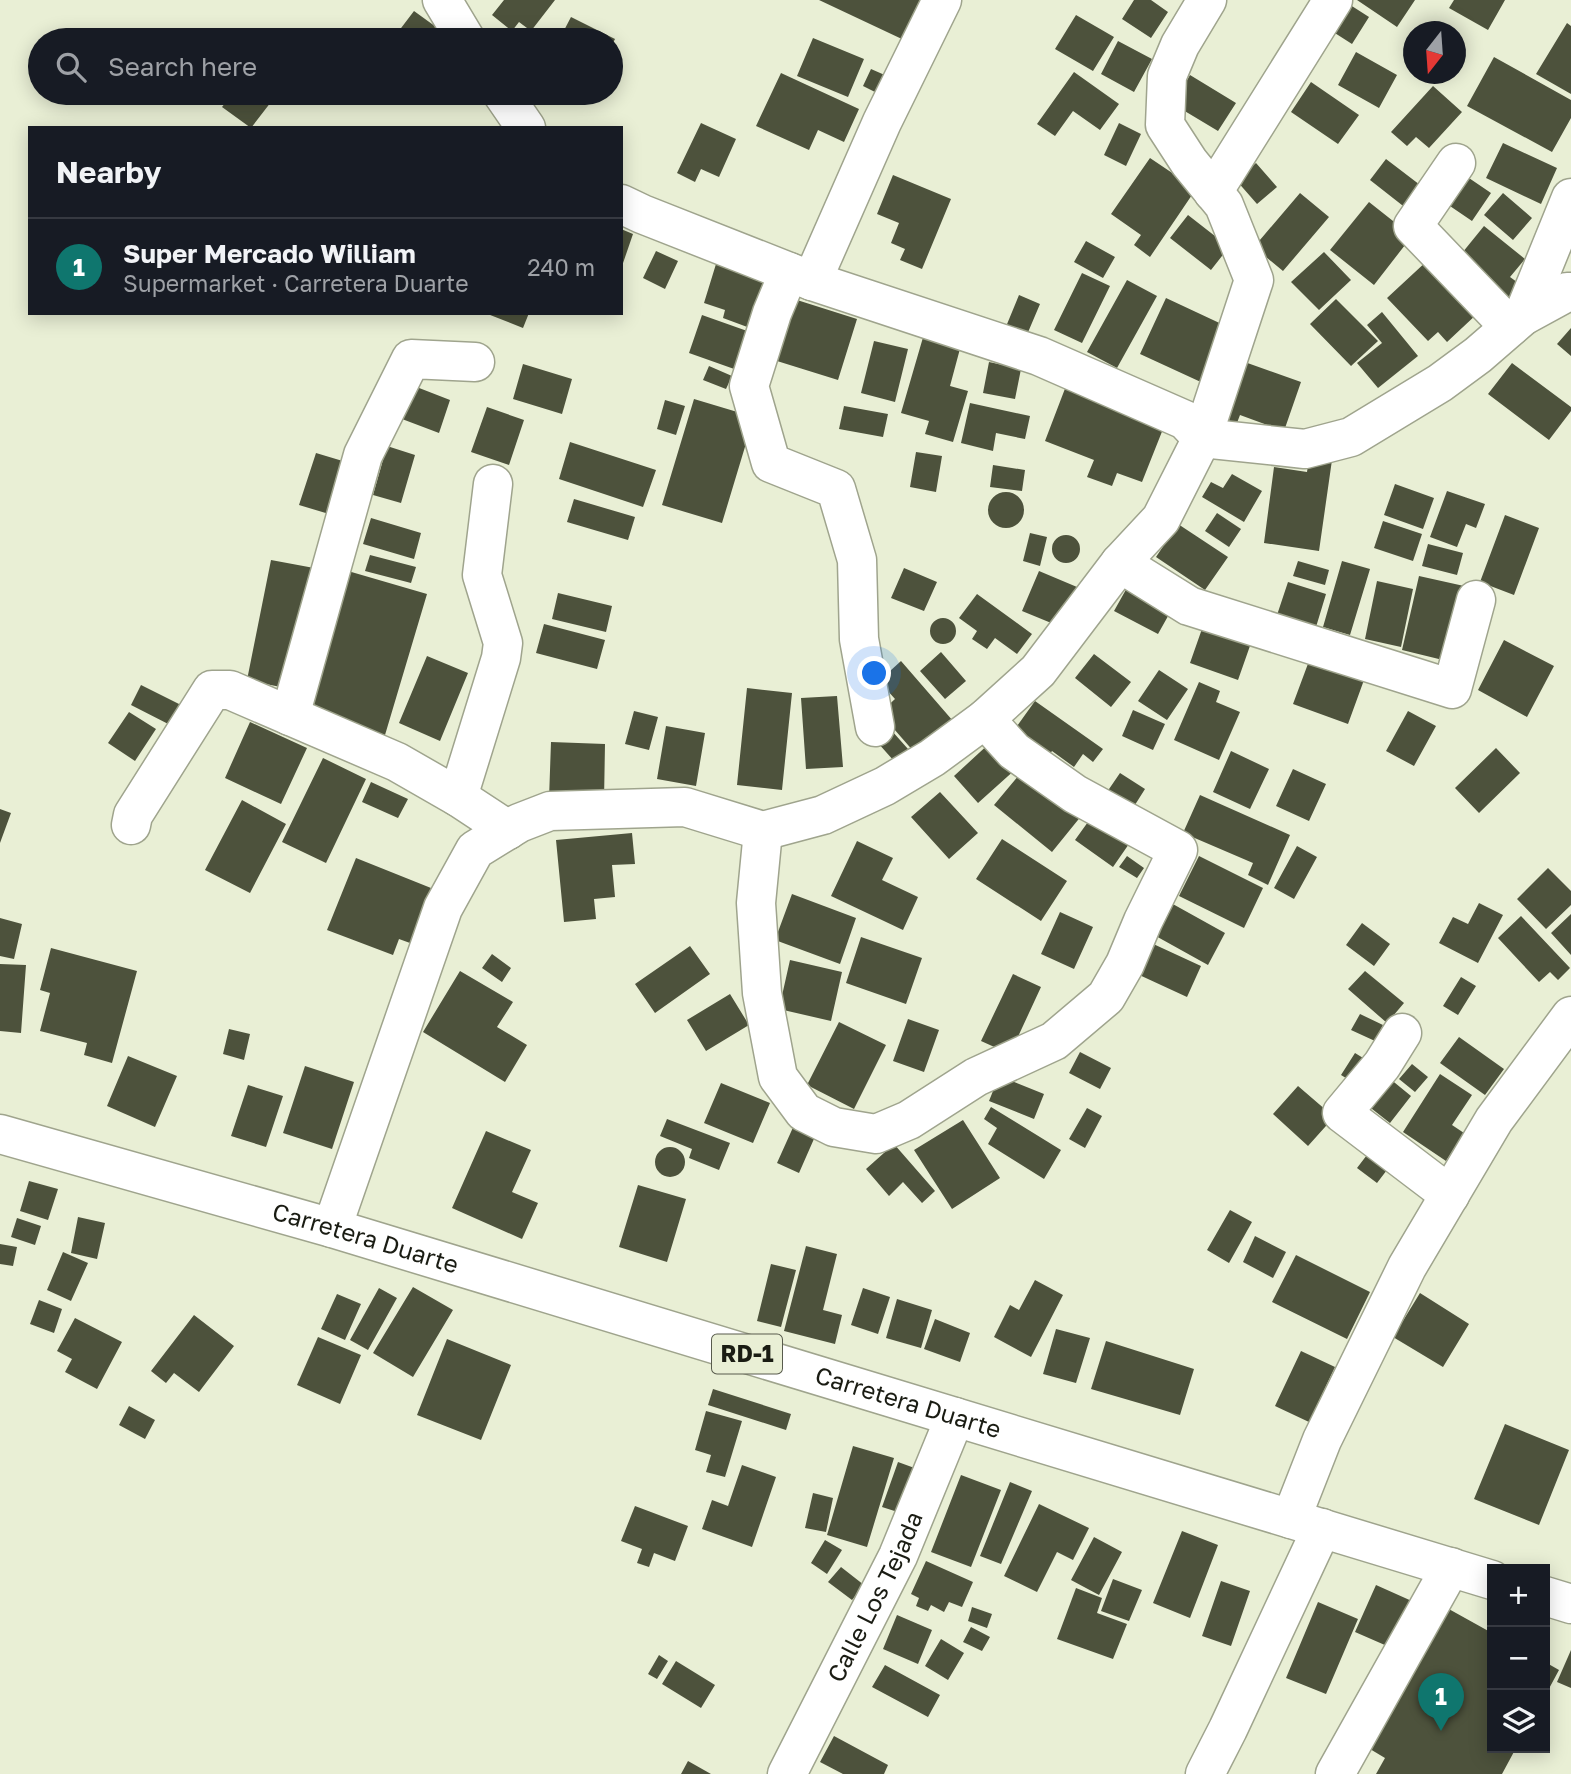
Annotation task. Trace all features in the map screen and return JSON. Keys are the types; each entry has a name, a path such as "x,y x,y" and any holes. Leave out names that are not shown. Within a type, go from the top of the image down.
{"street":[{"path":"442,0 459,28"},
{"path":"875,727 859,639 858,560 836,489 771,463 749,386 772,313 801,276 942,0"},
{"path":"332,1228 443,908 475,850 519,823 550,811 685,807 763,831 823,815 885,786 932,758 985,719 1038,671 1120,563 1161,519 1202,438 1254,280 1224,205 1189,162 1165,125 1167,76 1180,45 1207,0"},
{"path":"1213,192 1333,0"},
{"path":"510,105 525,126"},
{"path":"1456,163 1413,226 1517,321"},
{"path":"1517,321 1571,198"},
{"path":"623,205 801,276 1039,356 1185,420 1202,438 1305,449 1351,437 1440,383 1517,321 1571,292"},
{"path":"290,716 363,455 411,359 475,362"},
{"path":"458,797 501,657 503,642 481,575 494,484"},
{"path":"1120,563 1189,606 1452,689 1476,600"},
{"path":"131,825 133,815 212,690 230,690 397,762 508,830"},
{"path":"763,831 756,903 762,993 778,1077 804,1112 834,1127 876,1134 909,1120 976,1077 1054,1041 1106,997 1125,964 1178,850 1075,794 1014,751 985,719"},
{"path":"1205,1774 1228,1729 1306,1524 1322,1440 1407,1267 1494,1120 1571,1016"},
{"path":"1402,1033 1382,1065 1342,1113 1450,1195"},
{"name":"Carretera Duarte","path":"0,1134 332,1228 1487,1578"},
{"name":"Calle Los Tejada","path":"787,1774 898,1556 956,1417"},
{"path":"1335,1774 1451,1567"},
{"path":"1550,1598 1571,1604"}],"building":[{"path":"504,0 555,0 533,28 527,28 519,22 514,28 508,28 492,15"},
{"path":"819,0 922,0 904,40"},
{"path":"1134,0 1151,0 1168,12 1151,38 1122,19"},
{"path":"1357,0 1415,0 1397,27"},
{"path":"1454,0 1505,0 1488,30 1449,8"},
{"path":"1344,1 1369,17 1352,44 1327,28"},
{"path":"414,11 437,28 401,28"},
{"path":"1076,15 1114,37 1093,71 1055,49"},
{"path":"571,17 593,28 565,28"},
{"path":"1567,23 1571,26 1571,94 1536,74"},
{"path":"813,38 864,59 848,97 797,76"},
{"path":"1118,41 1152,59 1134,92 1101,74"},
{"path":"1356,52 1397,75 1379,108 1338,85"},
{"path":"1494,57 1571,100 1571,118 1552,152 1467,106"},
{"path":"871,69 887,76 879,94 863,86"},
{"path":"1074,72 1119,104 1100,130 1073,111 1055,136 1037,124"},
{"path":"781,73 859,109 844,142 818,130 809,150 756,126"},
{"path":"1190,75 1236,103 1218,131 1173,104"},
{"path":"1311,82 1359,115 1338,144 1291,112"},
{"path":"1433,86 1462,112 1429,148 1416,137 1407,146 1391,132"},
{"path":"269,105 253,126 248,126 222,107"},
{"path":"701,123 736,139 719,177 701,169 695,182 677,173"},
{"path":"1119,123 1141,134 1126,166 1104,155"},
{"path":"1503,143 1557,168 1541,204 1486,178"},
{"path":"1150,158 1196,189 1150,257 1134,245 1141,235 1111,214"},
{"path":"1386,159 1424,188 1407,209 1370,180"},
{"path":"1256,163 1277,187 1257,204 1236,180"},
{"path":"893,175 951,199 922,269 900,260 905,249 891,243 899,223 877,214"},
{"path":"1466,176 1491,193 1472,221 1447,204"},
{"path":"1300,193 1329,217 1283,271 1254,247"},
{"path":"1503,193 1532,218 1513,240 1484,215"},
{"path":"1369,202 1412,236 1374,285 1330,250"},
{"path":"1188,215 1229,247 1211,270 1170,238"},
{"path":"1484,226 1525,259 1510,277 1521,285 1509,300 1458,258"},
{"path":"623,230 633,234 623,263"},
{"path":"1086,241 1115,257 1103,278 1074,262"},
{"path":"656,251 678,261 665,289 643,278"},
{"path":"1324,252 1351,280 1319,310 1291,282"},
{"path":"1428,260 1478,313 1447,342 1438,332 1428,341 1387,298"},
{"path":"716,264 766,280 750,328 723,318 725,310 704,303"},
{"path":"1082,273 1110,286 1082,343 1054,330"},
{"path":"1127,280 1157,296 1117,368 1087,352"},
{"path":"1019,295 1040,304 1026,337 1005,329"},
{"path":"1166,298 1228,327 1203,383 1140,354"},
{"path":"1336,299 1378,341 1351,366 1310,324"},
{"path":"797,300 857,319 838,380 777,361"},
{"path":"1382,312 1418,356 1378,388 1357,363 1382,343 1367,325"},
{"path":"490,315 528,315 523,328"},
{"path":"702,315 750,332 737,370 689,353"},
{"path":"1571,328 1571,356 1557,344"},
{"path":"924,334 961,345 950,386 968,391 953,442 925,434 929,421 901,413"},
{"path":"874,341 908,349 895,402 861,393"},
{"path":"1239,360 1301,382 1284,431 1240,415 1235,428 1217,421"},
{"path":"989,362 1021,369 1015,399 983,393"},
{"path":"1512,363 1571,407 1571,411 1549,440 1488,394"},
{"path":"523,364 572,379 562,414 513,399"},
{"path":"709,366 732,376 726,389 703,380"},
{"path":"414,386 450,400 439,433 402,419"},
{"path":"1066,386 1165,424 1142,482 1117,473 1112,486 1087,477 1094,460 1045,441"},
{"path":"694,399 754,417 722,523 662,505"},
{"path":"665,400 685,406 676,435 657,429"},
{"path":"970,403 1030,416 1025,439 996,433 993,451 961,443"},
{"path":"844,406 888,414 883,437 839,429"},
{"path":"487,407 524,420 509,465 471,452"},
{"path":"570,442 656,470 643,507 559,479"},
{"path":"387,446 415,455 401,503 373,495"},
{"path":"916,452 942,456 936,492 910,487"},
{"path":"316,453 346,462 329,514 299,505"},
{"path":"1309,457 1332,460 1319,551 1264,543 1274,467 1307,472"},
{"path":"993,465 1025,470 1022,491 990,487"},
{"path":"1232,474 1262,491 1244,522 1202,497 1211,482 1223,488"},
{"path":"1395,484 1434,498 1423,529 1384,515"},
{"path":"1447,491 1485,504 1476,528 1466,524 1457,547 1430,537"},
{"path":"1006,492 1019,497 1024,510 1019,523 1006,528 993,523 988,510 993,497"},
{"path":"574,499 635,517 628,540 567,522"},
{"path":"1217,513 1241,529 1229,547 1205,531"},
{"path":"1505,515 1539,528 1514,595 1480,582"},
{"path":"371,518 421,533 414,559 363,544"},
{"path":"1383,521 1422,534 1413,561 1374,548"},
{"path":"1178,524 1228,557 1205,590 1156,557"},
{"path":"1030,533 1047,537 1040,566 1023,561"},
{"path":"1066,535 1076,539 1080,549 1076,559 1066,563 1056,559 1052,549 1056,539"},
{"path":"1428,544 1463,553 1457,575 1422,566"},
{"path":"370,555 416,567 411,583 365,571"},
{"path":"271,560 314,568 290,689 247,680"},
{"path":"1298,561 1329,570 1325,585 1293,576"},
{"path":"1342,561 1370,569 1350,635 1323,627"},
{"path":"904,568 937,582 924,611 891,598"},
{"path":"348,571 427,594 385,735 307,712"},
{"path":"1039,571 1077,587 1061,627 1022,611"},
{"path":"1419,576 1464,586 1447,661 1402,650"},
{"path":"1377,581 1413,589 1401,647 1365,639"},
{"path":"1288,582 1326,594 1316,627 1277,615"},
{"path":"1128,586 1172,609 1158,634 1114,611"},
{"path":"558,593 612,606 606,632 552,619"},
{"path":"977,594 1032,634 1017,654 995,638 987,649 972,639 977,631 959,618"},
{"path":"943,618 952,622 956,631 952,640 943,644 934,640 930,631 934,622"},
{"path":"544,624 605,640 597,669 536,653"},
{"path":"1203,626 1251,643 1238,680 1190,663"},
{"path":"1504,640 1554,666 1527,717 1478,690"},
{"path":"941,652 966,681 945,699 920,671"},
{"path":"1094,654 1131,682 1111,707 1075,678"},
{"path":"427,656 468,673 440,741 399,723"},
{"path":"901,661 953,721 915,753 880,713 895,699 879,681"},
{"path":"1309,661 1364,680 1348,724 1293,704"},
{"path":"1159,670 1188,689 1167,720 1138,701"},
{"path":"1199,682 1220,691 1216,702 1240,712 1219,760 1174,740"},
{"path":"141,685 191,710 180,730 131,705"},
{"path":"747,688 792,693 782,790 737,785"},
{"path":"837,696 843,767 806,769 801,698"},
{"path":"1035,701 1103,749 1093,762 1083,754 1074,767 1052,751 1047,758 1012,733"},
{"path":"1133,710 1165,724 1153,750 1122,736"},
{"path":"634,711 658,717 649,750 625,744"},
{"path":"1408,711 1436,726 1414,766 1386,751"},
{"path":"129,712 156,729 135,761 108,743"},
{"path":"250,722 307,748 281,804 225,778"},
{"path":"666,726 705,733 696,786 657,779"},
{"path":"892,731 908,749 894,761 878,743"},
{"path":"992,741 1017,768 978,803 954,776"},
{"path":"551,742 605,744 604,801 549,799"},
{"path":"1496,748 1520,773 1479,813 1455,788"},
{"path":"1231,751 1269,769 1250,809 1213,792"},
{"path":"323,758 366,779 326,863 282,842"},
{"path":"1025,768 1082,815 1052,852 994,805"},
{"path":"1293,769 1326,784 1309,821 1276,806"},
{"path":"1120,773 1145,789 1133,808 1107,792"},
{"path":"371,782 408,799 398,818 362,802"},
{"path":"940,792 978,833 949,859 911,817"},
{"path":"1200,795 1290,835 1268,885 1248,875 1253,863 1183,833"},
{"path":"242,800 286,824 250,893 205,870"},
{"path":"0,809 11,813 0,843"},
{"path":"1093,815 1131,841 1113,867 1075,840"},
{"path":"632,833 635,864 612,865 615,897 594,899 596,919 564,922 556,840"},
{"path":"1002,839 1067,881 1041,921 976,879"},
{"path":"857,841 893,858 882,880 918,897 903,930 831,896"},
{"path":"1297,846 1317,857 1294,899 1274,888"},
{"path":"1127,856 1144,868 1137,878 1119,867"},
{"path":"1199,856 1263,888 1244,928 1179,896"},
{"path":"356,858 431,888 410,943 399,939 393,955 327,930"},
{"path":"1548,868 1571,891 1571,905 1546,929 1517,899"},
{"path":"792,894 856,918 840,964 775,940"},
{"path":"1171,903 1225,933 1208,965 1154,935"},
{"path":"1479,903 1503,915 1478,963 1439,943 1453,917 1468,924"},
{"path":"1060,912 1093,927 1074,969 1041,954"},
{"path":"1571,914 1571,955 1551,933"},
{"path":"1521,916 1570,968 1558,980 1550,972 1539,982 1498,938"},
{"path":"0,918 22,924 14,959 0,956"},
{"path":"1362,923 1390,944 1374,966 1346,945"},
{"path":"861,937 922,958 906,1004 846,983"},
{"path":"1149,942 1201,966 1187,997 1135,973"},
{"path":"690,946 710,974 655,1013 635,984"},
{"path":"51,948 137,971 112,1063 84,1055 87,1043 40,1031 50,993 40,990"},
{"path":"492,954 511,968 502,982 482,968"},
{"path":"790,960 842,972 831,1021 779,1009"},
{"path":"0,964 26,965 21,1033 0,1031"},
{"path":"460,971 513,1002 497,1027 527,1045 505,1082 423,1032"},
{"path":"1365,971 1404,1003 1387,1023 1348,989"},
{"path":"1013,974 1041,987 1010,1054 981,1041"},
{"path":"1461,977 1476,986 1458,1015 1443,1006"},
{"path":"730,994 749,1025 706,1051 687,1020"},
{"path":"1360,1014 1383,1025 1375,1041 1351,1030"},
{"path":"908,1019 939,1030 924,1072 893,1061"},
{"path":"839,1022 886,1045 854,1109 807,1085"},
{"path":"229,1029 250,1034 244,1060 223,1054"},
{"path":"1459,1037 1504,1069 1485,1095 1440,1063"},
{"path":"1080,1052 1111,1068 1100,1089 1069,1073"},
{"path":"1355,1053 1368,1061 1354,1083 1341,1075"},
{"path":"128,1056 177,1076 155,1127 107,1106"},
{"path":"1412,1064 1428,1077 1415,1092 1399,1079"},
{"path":"305,1066 354,1082 332,1149 283,1133"},
{"path":"1440,1074 1472,1095 1452,1125 1464,1133 1446,1161 1403,1132"},
{"path":"999,1076 1044,1094 1034,1119 989,1101"},
{"path":"1389,1078 1411,1096 1390,1123 1367,1105"},
{"path":"721,1083 770,1103 753,1143 704,1123"},
{"path":"248,1085 283,1096 266,1147 231,1136"},
{"path":"1298,1086 1334,1117 1308,1146 1273,1114"},
{"path":"991,1107 1061,1150 1044,1179 988,1144 997,1128 984,1119"},
{"path":"1087,1108 1102,1116 1085,1148 1069,1139"},
{"path":"667,1119 730,1143 719,1170 689,1158 692,1149 660,1136"},
{"path":"963,1120 1000,1178 952,1209 914,1150"},
{"path":"795,1123 817,1132 799,1173 777,1163"},
{"path":"486,1131 531,1150 512,1192 538,1203 522,1239 452,1208"},
{"path":"894,1144 935,1191 922,1203 903,1182 889,1196 866,1169"},
{"path":"670,1147 676,1148 684,1156 684,1168 676,1176 670,1177 664,1176 656,1168 655,1162 656,1156 664,1148"},
{"path":"1370,1151 1390,1166 1377,1183 1357,1168"},
{"path":"29,1181 58,1189 48,1220 20,1211"},
{"path":"638,1185 686,1199 667,1262 619,1247"},
{"path":"1230,1210 1252,1222 1229,1263 1207,1250"},
{"path":"78,1217 105,1223 97,1259 71,1253"},
{"path":"17,1218 41,1226 35,1245 11,1237"},
{"path":"1255,1236 1286,1252 1273,1278 1243,1262"},
{"path":"0,1244 17,1247 13,1266 0,1264"},
{"path":"806,1246 837,1254 823,1310 842,1315 835,1344 784,1331"},
{"path":"63,1252 88,1263 71,1301 47,1290"},
{"path":"1296,1255 1370,1292 1347,1339 1272,1302"},
{"path":"771,1264 796,1270 781,1327 757,1321"},
{"path":"1035,1280 1063,1295 1031,1357 994,1337 1010,1305 1019,1310"},
{"path":"413,1287 453,1310 413,1377 373,1353"},
{"path":"379,1288 397,1298 368,1350 350,1340"},
{"path":"863,1288 890,1297 878,1334 851,1325"},
{"path":"1420,1293 1469,1324 1443,1367 1393,1337"},
{"path":"337,1294 361,1304 345,1340 321,1329"},
{"path":"897,1299 932,1310 921,1348 886,1338"},
{"path":"39,1300 62,1309 54,1333 30,1324"},
{"path":"194,1315 234,1346 199,1392 174,1373 166,1383 151,1371"},
{"path":"75,1318 122,1342 97,1389 65,1372 72,1359 57,1351"},
{"path":"935,1319 970,1333 960,1362 924,1349"},
{"path":"1056,1329 1090,1338 1076,1383 1043,1374"},
{"path":"318,1337 361,1355 340,1404 297,1385"},
{"path":"447,1339 511,1365 481,1440 417,1415"},
{"path":"1106,1341 1194,1369 1180,1415 1091,1389"},
{"path":"1301,1351 1335,1367 1309,1422 1275,1406"},
{"path":"713,1389 791,1414 786,1430 708,1405"},
{"path":"129,1406 155,1420 145,1439 119,1425"},
{"path":"706,1411 742,1421 725,1477 706,1472 711,1455 695,1450"},
{"path":"1505,1424 1569,1450 1539,1525 1474,1499"},
{"path":"853,1446 894,1458 867,1547 827,1535"},
{"path":"898,1462 920,1470 904,1514 882,1507"},
{"path":"742,1465 776,1477 752,1547 702,1529 712,1500 728,1506"},
{"path":"961,1475 1001,1490 971,1567 931,1552"},
{"path":"1010,1482 1032,1491 1001,1564 980,1556"},
{"path":"813,1493 833,1498 826,1532 805,1528"},
{"path":"1039,1504 1089,1528 1073,1560 1057,1552 1037,1592 1004,1576"},
{"path":"635,1506 688,1526 675,1561 654,1553 649,1567 637,1563 642,1549 621,1541"},
{"path":"1182,1531 1218,1545 1190,1618 1153,1603"},
{"path":"1094,1537 1122,1552 1099,1595 1071,1580"},
{"path":"825,1540 842,1550 827,1574 811,1563"},
{"path":"926,1561 973,1582 962,1607 949,1602 944,1612 931,1605 928,1611 916,1606 919,1598 911,1594"},
{"path":"841,1567 864,1585 852,1600 828,1582"},
{"path":"1113,1579 1142,1590 1129,1621 1101,1611"},
{"path":"1221,1581 1250,1591 1231,1646 1202,1636"},
{"path":"1376,1585 1414,1602 1394,1649 1355,1632"},
{"path":"1076,1588 1102,1598 1097,1613 1127,1624 1113,1659 1057,1639"},
{"path":"1318,1602 1358,1619 1326,1694 1286,1678"},
{"path":"972,1607 992,1614 987,1628 968,1621"},
{"path":"1447,1608 1487,1630 1487,1753 1513,1753 1502,1774 1376,1774 1385,1758 1370,1749"},
{"path":"897,1615 932,1630 918,1664 883,1649"},
{"path":"971,1627 990,1637 982,1651 963,1642"},
{"path":"941,1639 964,1653 948,1680 925,1666"},
{"path":"1571,1650 1571,1688 1557,1682"},
{"path":"659,1655 668,1661 657,1679 648,1674"},
{"path":"676,1661 715,1685 701,1708 662,1684"},
{"path":"885,1665 940,1695 928,1717 872,1687"},
{"path":"1550,1665 1559,1670 1550,1687"},
{"path":"834,1736 888,1765 884,1774 843,1774 820,1762"},
{"path":"688,1761 711,1774 681,1774"}],"place":[{"name":"Super Mercado William","path":"1441,1731"}]}
